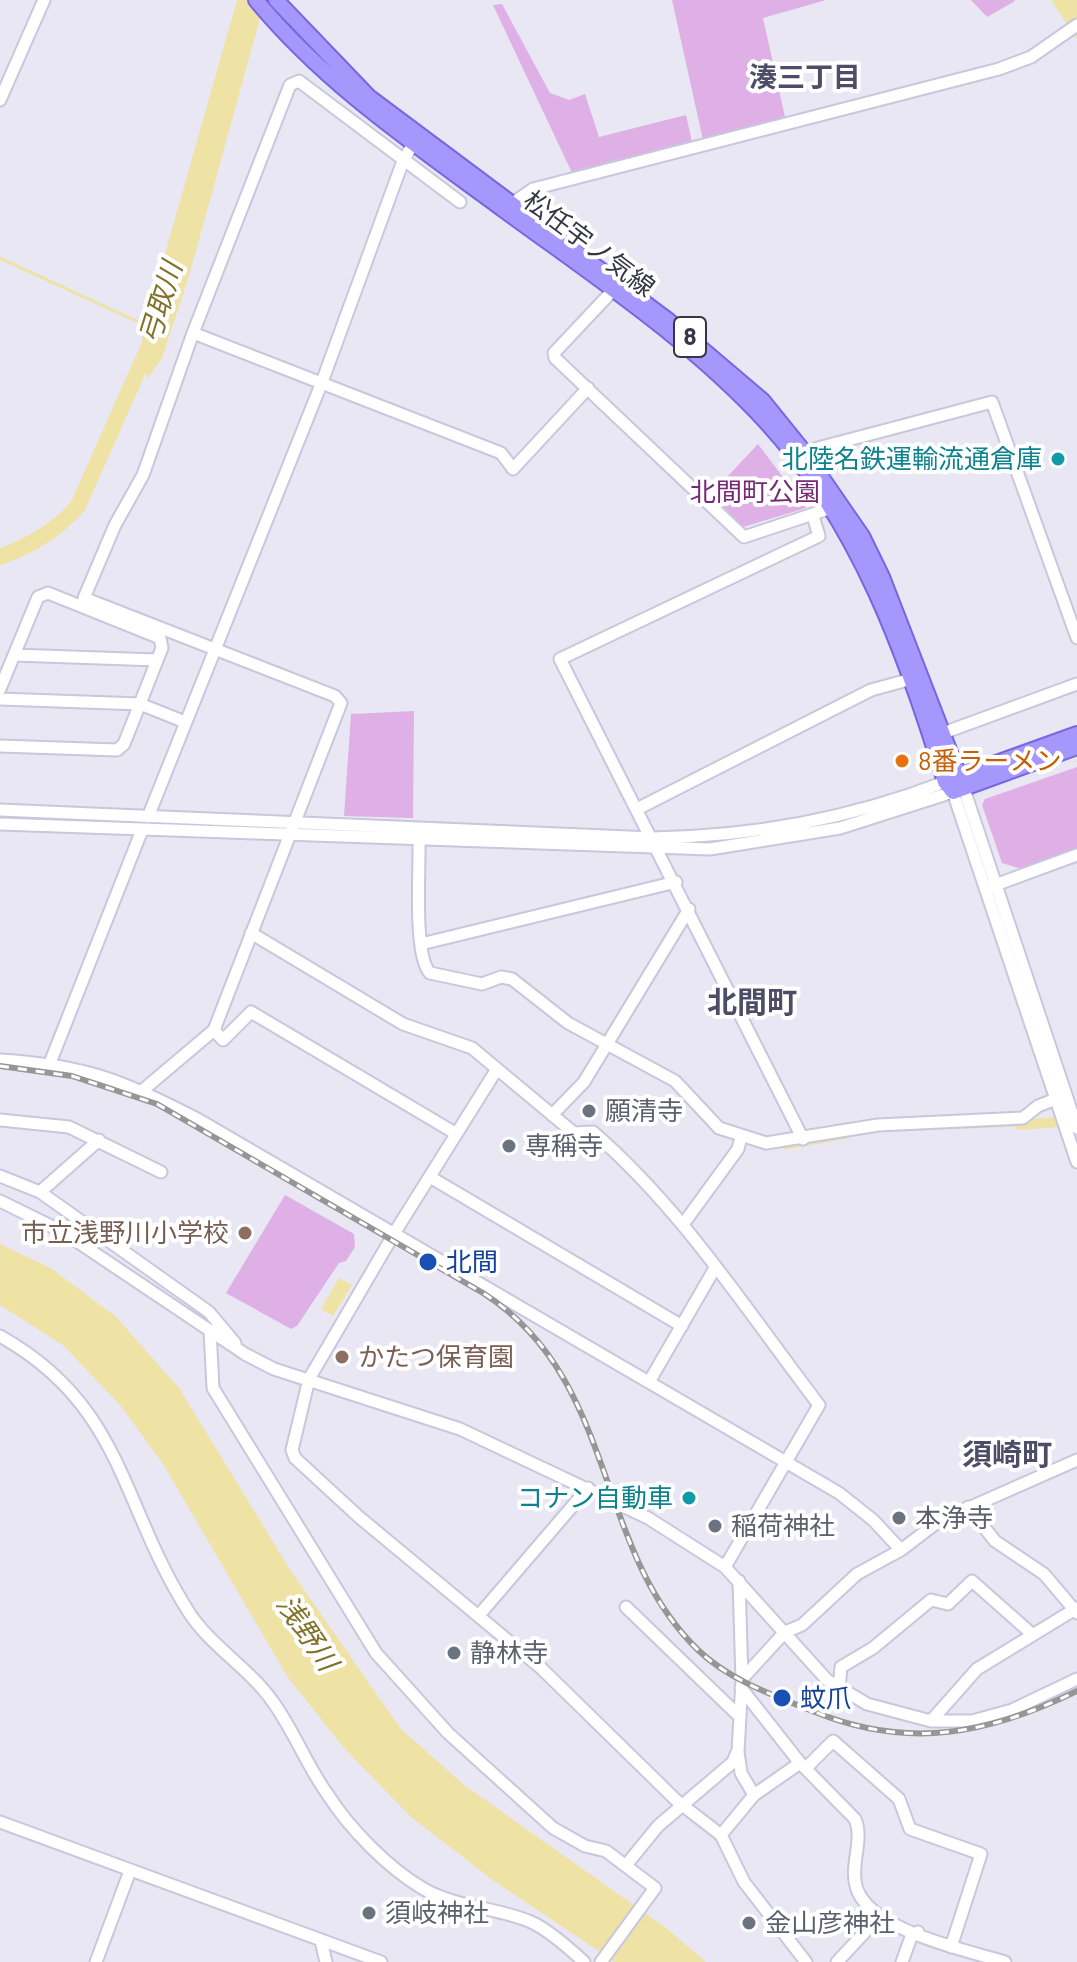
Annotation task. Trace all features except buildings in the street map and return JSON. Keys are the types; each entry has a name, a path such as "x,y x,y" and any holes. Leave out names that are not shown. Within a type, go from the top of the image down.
{"main road":[{"name":"松任宇ノ気線","path":"256,0 334,83 508,206 724,366 762,400 882,577 914,678 954,784"},
{"name":"松任宇ノ気線","path":"276,0 369,97 415,139"},
{"path":"954,784 1077,734"},
{"path":"954,784 1077,747"}],"street":[{"path":"0,100 44,0"},
{"path":"508,206 533,189 979,76 1031,57 1072,29"},
{"path":"143,1090 214,1030 341,703 335,696 84,598 115,525 143,475 193,333 290,85 299,81 460,202"},
{"path":"148,817 322,382 403,161 415,139"},
{"path":"616,287 554,353 588,388 744,537 836,506"},
{"path":"193,333 501,453 513,469 588,388"},
{"path":"800,455 992,402 1077,638"},
{"path":"803,1139 676,882 560,659 819,536 813,516"},
{"path":"0,689 38,597 48,593 160,638 162,648 124,744 117,750 0,746"},
{"path":"14,655 157,660"},
{"path":"637,809 871,690 914,678"},
{"path":"937,736 1077,684"},
{"path":"0,699 140,704 185,722"},
{"path":"0,810 148,817 419,840 655,844 805,825 954,784 1071,1129 1077,1162"},
{"path":"0,824 142,830 290,829 655,844"},
{"path":"50,1063 142,830"},
{"path":"419,840 421,944 425,967 430,973 482,984 501,977 512,979 568,1023 675,1081 719,1128 741,1137 766,1143 878,1125 1023,1118 1038,1106 1060,1101"},
{"path":"989,887 1077,855"},
{"path":"421,944 676,882"},
{"path":"552,1115 584,1082 608,1046 689,909"},
{"path":"251,933 403,1024 463,1043 574,1133 593,1132 634,1168 684,1223 819,1405 725,1567"},
{"path":"214,1030 223,1040 251,1012 455,1133"},
{"path":"0,1060 50,1063 104,1075 143,1090 395,1232 839,1493 873,1520 901,1550"},
{"path":"497,1069 455,1133 309,1379 292,1450 295,1458 359,1517 480,1614 682,1803 721,1835 744,1882 806,1962"},
{"path":"1060,1101 1072,1112 1071,1129"},
{"path":"0,1120 69,1127 161,1172"},
{"path":"684,1223 738,1149 741,1137"},
{"path":"40,1192 99,1140"},
{"path":"0,1176 40,1192 209,1312 245,1354"},
{"path":"430,1177 682,1326"},
{"path":"0,1201 63,1232 245,1354 274,1369 460,1429 648,1518 725,1567 827,1680 839,1689 895,1714 931,1721 972,1721 1012,1710 1077,1679"},
{"path":"649,1382 715,1268"},
{"path":"210,1330 213,1388 376,1653 448,1733 553,1828 627,1864 655,1888 601,1962"},
{"path":"0,1336 27,1351 65,1382 104,1432 191,1615 272,1700 328,1797 352,1824 399,1873 424,1889 482,1911 532,1922 584,1962"},
{"path":"741,1684 785,1632 802,1625 857,1574 901,1550 939,1521 1077,1460"},
{"path":"480,1614 588,1488"},
{"path":"931,1721 977,1669 1076,1610 1044,1574 995,1541 968,1507"},
{"path":"739,1581 741,1684 738,1752 741,1773 754,1795"},
{"path":"839,1689 841,1667 873,1648 931,1600 948,1604 972,1581 1033,1635"},
{"path":"626,1607 739,1716"},
{"path":"741,1684 803,1766 855,1819 860,1830 856,1886 868,1908 878,1918 951,1947 1000,1961"},
{"path":"721,1835 745,1802 803,1766 833,1741 899,1799 910,1829 981,1854 951,1947"},
{"path":"627,1864 682,1803 733,1762 738,1752"},
{"path":"0,1822 381,1962"},
{"path":"96,1962 130,1871"},
{"path":"837,1962 878,1918"},
{"path":"902,1962 911,1937 918,1932"},
{"path":"321,1941 326,1962"}],"green space":[{"path":"672,0 826,0 763,18 785,117 703,140"},
{"path":"971,0 1014,0 1015,1 987,17"},
{"path":"502,4 550,93 569,100 585,94 599,137 686,115 692,142 573,175 493,5"},
{"name":"北間町公園","path":"758,444 806,508 743,527 711,494"},
{"path":"414,711 413,818 344,816 351,714"},
{"path":"1077,767 1077,848 1022,869 1002,863 982,805 985,799"},
{"path":"285,1195 354,1234 355,1247 346,1261 339,1263 297,1326 291,1329 226,1293"}],"water":[{"path":"237,0 265,0 189,276 162,358 147,379 142,335"},
{"path":"1052,0 1077,0 1077,39 1053,3"},
{"name":"浅野川","path":"0,1244 52,1269 116,1317 179,1388 289,1568 400,1728 464,1785 666,1928 706,1962 615,1962 494,1881 411,1817 344,1748 287,1676 163,1464 120,1405 64,1346 0,1305"},
{"path":"339,1278 352,1285 333,1316 321,1309"}],"waterway":[{"path":"0,258 149,327"},
{"name":"弓取川","path":"0,557 42,536 78,506 153,337"},
{"path":"1020,1125 1070,1121"},
{"path":"897,1130 1020,1125"},
{"path":"861,1134 877,1131"},
{"path":"785,1148 848,1137"}],"railway":[{"path":"0,1066 72,1076 157,1104 483,1293 527,1329 559,1371 583,1417 639,1563 664,1609 698,1650 738,1679 850,1724 883,1731 916,1733 980,1727 1012,1718 1077,1691"}],"place":[{"name":"北陸名鉄運輸流通倉庫","path":"1058,459"},
{"name":"8番ラーメン","path":"902,761"},
{"name":"願清寺","path":"589,1111"},
{"name":"専稱寺","path":"509,1146"},
{"name":"市立浅野川小学校","path":"245,1233"},
{"name":"北間","path":"428,1262"},
{"name":"かたつ保育園","path":"342,1357"},
{"name":"コナン自動車","path":"689,1498"},
{"name":"本浄寺","path":"899,1518"},
{"name":"稲荷神社","path":"715,1526"},
{"name":"静林寺","path":"454,1653"},
{"name":"蚊爪","path":"782,1698"},
{"name":"須岐神社","path":"369,1913"},
{"name":"金山彦神社","path":"749,1923"}],"district":[{"name":"湊三丁目","path":"805,78"},
{"name":"北間町","path":"752,1003"},
{"name":"須崎町","path":"1007,1455"}]}
